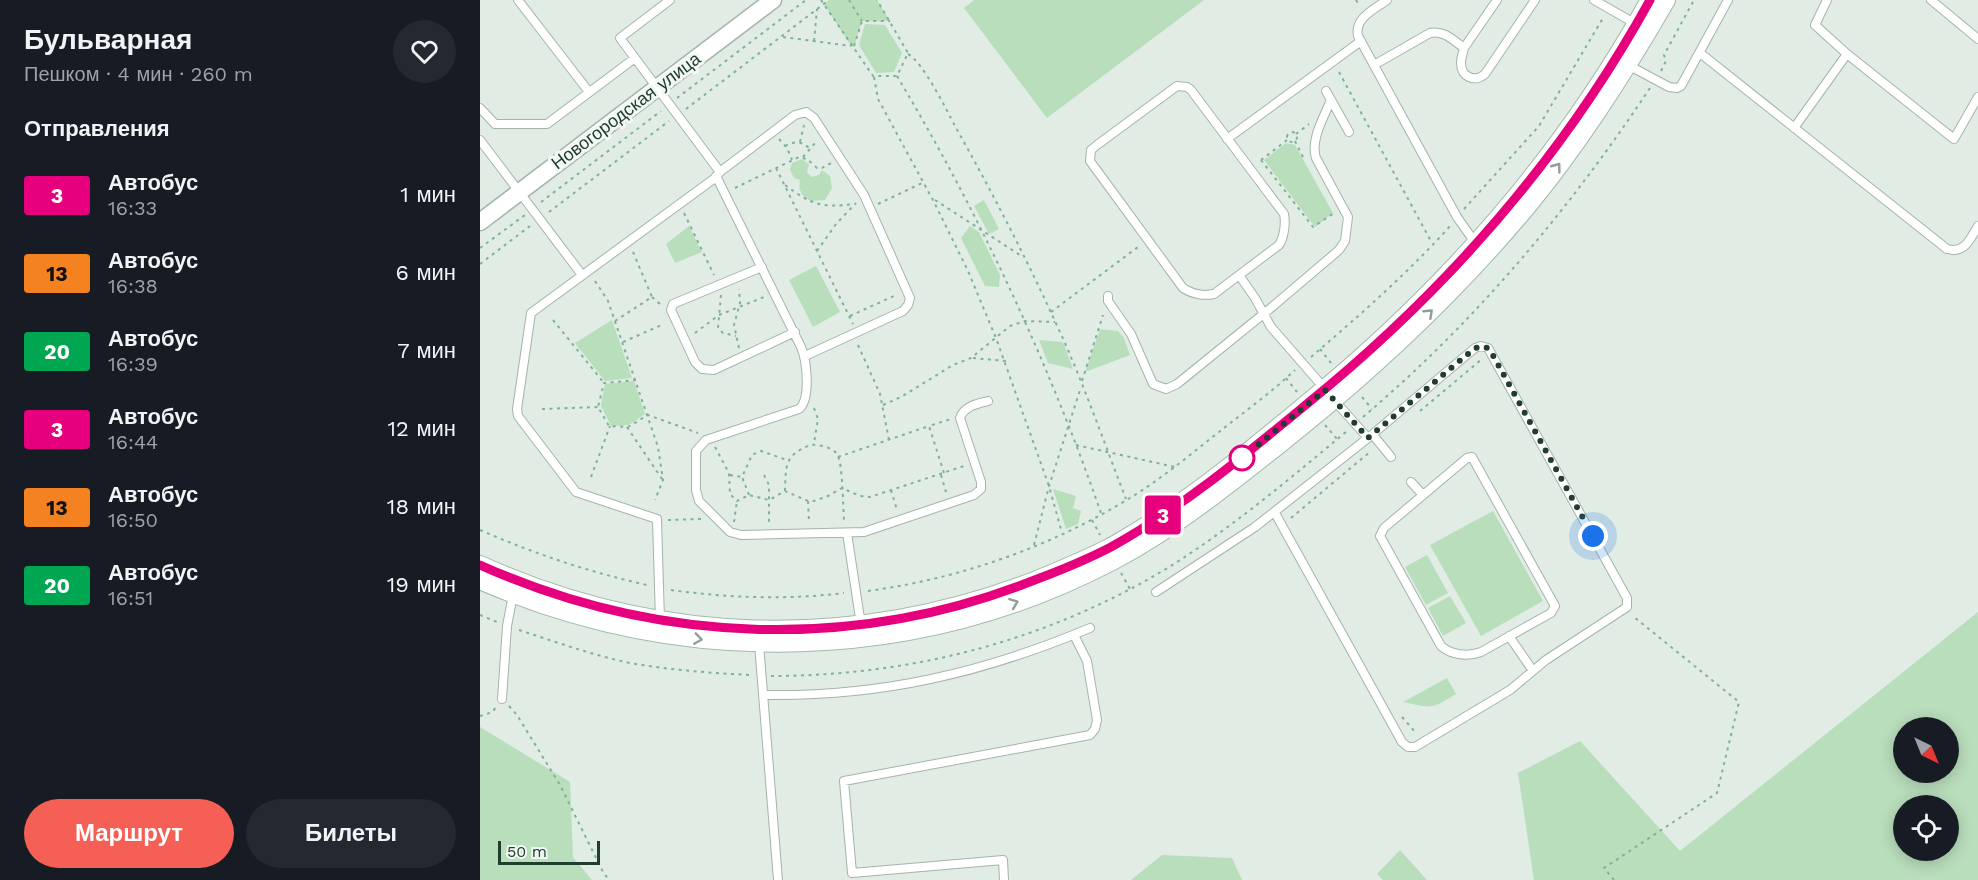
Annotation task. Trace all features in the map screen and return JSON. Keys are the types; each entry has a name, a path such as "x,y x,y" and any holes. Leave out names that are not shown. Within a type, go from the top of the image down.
{"street":[{"name":"Новогородская улица","path":"480,222 773,0"},
{"path":"1642,28 1650,0"},
{"path":"480,580 561,597 714,641 759,644 832,641 862,631 969,604 1046,576 1108,548 1170,511 1329,395 1437,286 1481,250 1563,136 1623,61 1642,28 1666,0"},
{"path":"480,565 515,588"},
{"path":"661,627 862,631"}],"lane":[{"path":"518,0 589,92"},
{"path":"670,0 620,38 678,115 718,174 725,193 805,356 806,399 799,409 702,442 696,451 696,490 701,504 733,533 769,535 870,531 950,504 974,495 981,489 981,482 961,416 967,408 988,401"},
{"path":"1387,0 1359,22 1356,28 1457,217 1481,250"},
{"path":"1497,0 1464,48 1460,60 1462,69 1468,77 1474,80 1485,74 1535,0"},
{"path":"1594,0 1642,28"},
{"path":"1623,61 1670,87 1681,86 1728,0"},
{"path":"1827,0 1815,25 1847,54 1954,139 1978,97"},
{"path":"1931,0 1978,39"},
{"path":"1374,65 1430,33 1444,34 1464,48"},
{"path":"1227,139 1361,41"},
{"path":"1700,53 1947,249 1954,251 1963,248 1978,226"},
{"path":"1794,128 1847,54"},
{"path":"481,112 495,124 543,125 635,58"},
{"path":"1182,86 1191,90 1250,169 1284,214 1282,239 1279,245 1214,294 1207,296 1183,288 1092,166 1089,155 1091,150 1172,89 1182,86"},
{"path":"1326,91 1349,132"},
{"path":"1108,299 1131,334 1150,379 1156,386 1166,389 1177,384 1339,250 1345,241 1347,214 1316,158 1314,149 1331,100"},
{"path":"661,627 657,520 576,492 518,416 517,409 530,315 536,308 629,242 795,115 806,112 814,117 862,191 907,290 909,302 903,311 805,356"},
{"path":"480,140 532,209 585,273"},
{"path":"762,267 673,304 671,310 685,341 698,366 706,371 714,370 795,332"},
{"path":"1239,275 1274,331 1329,395 1391,457"},
{"path":"1156,592 1275,513 1475,348 1481,346 1488,348 1627,598 1628,604 1624,609 1551,657 1510,690 1415,747 1405,746 1275,513"},
{"path":"1469,457 1475,459 1555,606 1551,613 1474,655 1448,651 1439,644 1380,536 1384,528 1423,495 1469,457"},
{"path":"1411,482 1423,495"},
{"path":"846,533 862,631"},
{"path":"502,699 507,626 515,588"},
{"path":"763,694 857,691 925,681 1004,661 1090,628"},
{"path":"1004,880 1004,860 852,873 844,781 1090,735 1095,729 1097,720 1086,661 1074,635"},
{"path":"1509,636 1533,671"},
{"path":"759,644 778,880"}],"path":[{"path":"480,248 806,0"},
{"path":"821,0 874,77 878,99 933,198 968,271 1006,361 1049,486 1062,534"},
{"path":"480,264 829,0"},
{"path":"849,0 862,21"},
{"path":"877,0 908,54 918,62 946,109 988,184 1025,258 1082,384 1126,500"},
{"path":"1657,77 1666,62 1664,54 1694,0"},
{"path":"814,41 817,9"},
{"path":"1462,212 1539,126 1605,14"},
{"path":"853,47 862,21"},
{"path":"862,21 890,21"},
{"path":"781,37 853,47"},
{"path":"897,76 908,54"},
{"path":"1334,61 1433,244"},
{"path":"874,77 897,76"},
{"path":"897,76 984,232 1070,427 1101,515"},
{"path":"1360,420 1444,344 1496,289 1554,221 1610,149 1651,88"},
{"path":"800,142 806,112"},
{"path":"772,132 785,146 792,160"},
{"path":"1250,169 1287,140 1287,135 1293,132 1297,136 1295,141 1307,163"},
{"path":"725,193 792,160 803,157 809,148 825,134"},
{"path":"1287,140 1295,141"},
{"path":"785,146 792,142 800,142 809,148"},
{"path":"803,157 819,168 840,158"},
{"path":"1261,160 1313,228 1334,213"},
{"path":"776,168 849,316 883,405 889,440"},
{"path":"870,208 924,182"},
{"path":"783,183 814,204 828,206 856,204 836,224 817,251"},
{"path":"933,198 1025,258"},
{"path":"679,204 719,285 721,300 718,330 736,336"},
{"path":"1330,205 1336,217"},
{"path":"1307,360 1387,291 1452,223"},
{"path":"1051,313 1148,240"},
{"path":"615,321 652,297 629,242"},
{"path":"585,273 604,294 658,447 663,480 655,500"},
{"path":"738,277 739,307 734,325 741,357"},
{"path":"849,316 907,290"},
{"path":"685,341 719,315 775,293"},
{"path":"1033,546 1049,486 1070,427 1089,355 1108,299"},
{"path":"622,342 675,319"},
{"path":"553,320 604,383"},
{"path":"883,405 901,397 953,365 971,358 1011,326 1025,321 1055,322"},
{"path":"1320,349 1336,369"},
{"path":"971,358 1006,361"},
{"path":"864,591 909,584 995,562 1092,520 1174,467 1298,368"},
{"path":"1286,378 1301,396"},
{"path":"604,383 636,380"},
{"path":"604,383 598,407 610,426"},
{"path":"1356,391 1372,410"},
{"path":"806,399 813,407 818,419 814,444"},
{"path":"542,409 598,407"},
{"path":"610,426 627,427 648,415 711,438 730,475 730,494 737,501"},
{"path":"838,457 961,416"},
{"path":"1321,420 1337,440"},
{"path":"591,477 610,426"},
{"path":"929,426 950,504"},
{"path":"627,427 663,480"},
{"path":"766,676 853,673 909,665 959,655 1062,621 1130,589 1200,547 1351,428"},
{"path":"785,491 788,460 805,447 814,444 834,451 838,457 846,533"},
{"path":"1076,445 1174,467"},
{"path":"749,495 742,477 749,458 757,452 788,460"},
{"path":"785,491 808,501 821,500 842,488 867,497 975,462"},
{"path":"730,475 742,477"},
{"path":"764,475 769,485 769,535"},
{"path":"891,490 901,520"},
{"path":"737,501 749,495 769,500 785,491"},
{"path":"733,533 737,501"},
{"path":"808,501 810,534"},
{"path":"657,520 716,519"},
{"path":"1092,520 1105,542"},
{"path":"480,530 571,566 652,586"},
{"path":"1118,568 1130,589"},
{"path":"667,589 713,596 749,598 800,597 850,592"},
{"path":"1614,880 1604,868 1717,793 1739,702 1624,609"},
{"path":"480,615 501,623"},
{"path":"516,629 580,650 628,662 671,669 754,675"},
{"path":"480,716 493,712 502,699 517,715 560,785 609,880"}],"green space":[{"path":"829,0 877,0 890,21 862,21 854,47 851,46 824,4"},
{"path":"974,0 1204,0 1047,118 964,8"},
{"path":"865,24 885,25 902,53 894,72 876,73 859,45"},
{"path":"1286,143 1295,145 1333,213 1315,227 1264,160"},
{"path":"802,159 809,164 807,172 812,177 819,175 822,170 830,176 832,188 825,200 811,201 801,192 800,180 794,178 790,170 792,163"},
{"path":"984,200 999,229 989,234 974,206"},
{"path":"689,226 702,252 675,263 666,244"},
{"path":"970,226 979,232 1000,275 999,287 985,286 961,238"},
{"path":"816,266 840,312 813,327 789,280"},
{"path":"612,320 632,378 605,381 575,343"},
{"path":"1100,329 1118,331 1124,338 1130,355 1085,372"},
{"path":"1039,340 1063,342 1073,369 1048,363"},
{"path":"634,381 645,414 629,425 611,426 601,406 605,384"},
{"path":"1053,489 1076,496 1073,508 1081,511 1078,524 1066,529"},
{"path":"1493,511 1543,601 1481,636 1430,545"},
{"path":"1427,555 1448,593 1426,605 1405,567"},
{"path":"1450,596 1466,623 1443,636 1428,608"},
{"path":"1978,612 1978,880 1534,880 1518,773 1580,741 1680,851"},
{"path":"1447,678 1456,694 1441,703 1426,706 1403,702"},
{"path":"480,727 570,782 573,857 592,880 480,880"},
{"path":"1400,850 1427,880 1383,880 1377,874"},
{"path":"1162,855 1232,858 1242,880 1131,880"}],"bus line":[{"name":"3","path":"480,565 516,582 609,611 660,621 711,627 808,630 897,620 969,604 1055,572 1108,548 1170,511 1243,457 1356,363 1437,286 1476,245 1529,182 1577,118 1617,58 1650,0"}],"route":[{"path":"1242,458 1325,390 1368,438 1475,348 1484,346 1490,350 1593,536"}]}
